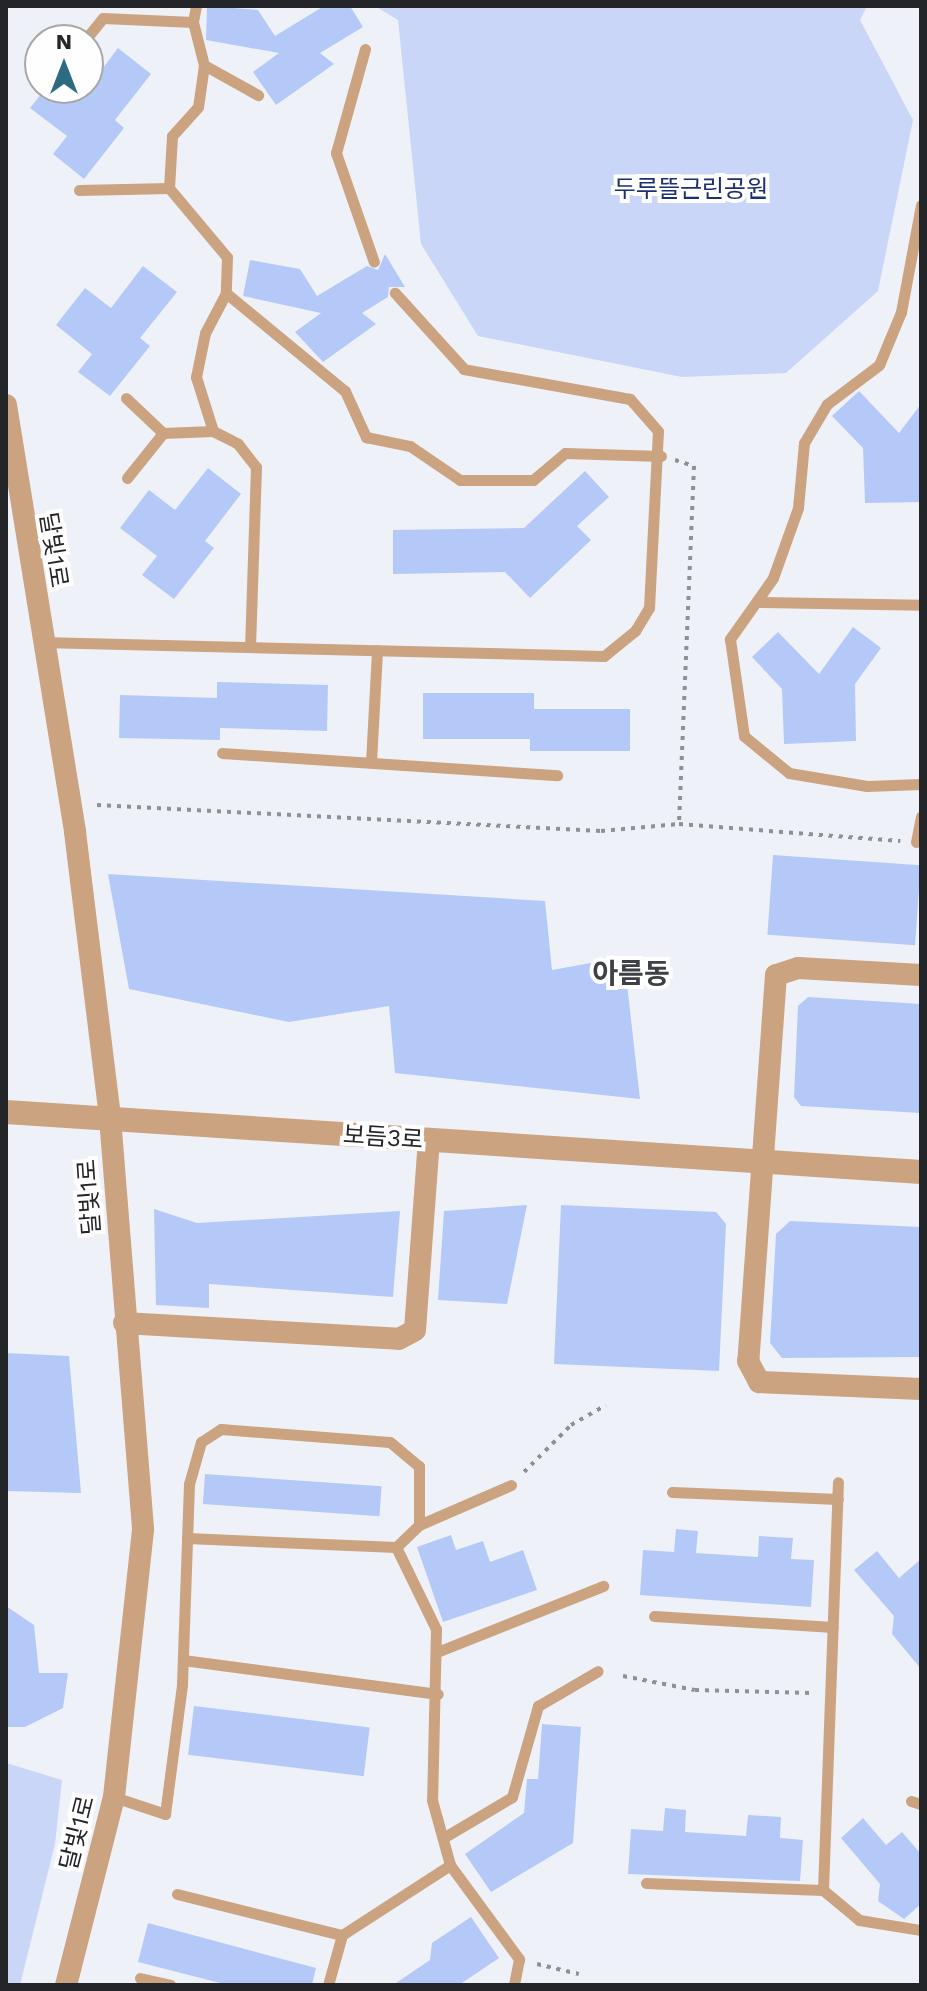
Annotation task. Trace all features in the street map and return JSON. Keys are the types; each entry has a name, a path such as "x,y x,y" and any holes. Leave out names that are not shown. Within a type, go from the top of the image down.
{"street":[{"name":"달빛1로","path":"6,405 41,642 75,832 110,1118 124,1323 143,1530 114,1797 66,1985"},
{"path":"921,975 798,968 776,975 748,1361 759,1382 921,1389"},
{"name":"보듬3로","path":"6,1112 760,1164 921,1172"},
{"path":"124,1323 399,1339 415,1330 429,1141"}],"lane":[{"path":"169,188 172,136 198,107 204,65 193,22 196,6"},
{"path":"98,24 103,18 193,22"},
{"path":"365,49 336,153 374,262"},
{"path":"204,65 258,95"},
{"path":"79,190 169,188 215,235 227,257 226,293 205,333 196,377 213,431"},
{"path":"921,205 901,312 879,365 827,404 804,443 798,508 757,602 730,639 744,736 789,773 867,786 921,784"},
{"path":"226,293 345,391 366,437 410,446 460,480 533,480 565,453 661,456"},
{"path":"41,642 604,656 649,608 661,456 658,431 630,399 464,369 395,293"},
{"path":"126,398 163,433 213,431 238,444 256,467 250,646"},
{"path":"127,478 163,433"},
{"path":"757,602 921,605"},
{"path":"371,762 377,650"},
{"path":"222,753 557,775"},
{"path":"916,842 921,816"},
{"path":"114,1797 165,1814 183,1660 189,1484 201,1442 221,1429 390,1442 419,1466 419,1525"},
{"path":"823,1890 838,1482"},
{"path":"187,1538 396,1547 419,1525 511,1485"},
{"path":"672,1492 838,1499"},
{"path":"396,1547 436,1629 438,1694 432,1800 450,1865 519,1959 514,1985"},
{"path":"437,1652 603,1586"},
{"path":"654,1616 833,1627"},
{"path":"183,1660 438,1694"},
{"path":"443,1838 512,1797 538,1706 598,1671"},
{"path":"328,1985 342,1935 450,1865"},
{"path":"646,1883 823,1890 859,1920 921,1930"},
{"path":"177,1894 342,1935"},
{"path":"140,1978 170,1985"}],"path":[{"path":"679,824 694,466"},
{"path":"97,805 601,831 679,824 916,842"},
{"path":"511,1485 571,1425 606,1405"},
{"path":"623,1676 695,1690 830,1693"},
{"path":"519,1959 579,1974"}],"green space":[{"name":"두루뜰근린공원","path":"375,6 867,6 860,20 913,120 878,291 786,373 682,377 478,336 421,244 398,20"},
{"path":"6,1763 62,1780 55,1844 20,1985 6,1985"}],"building":[{"path":"207,6 258,10 275,36 324,6 350,6 363,27 320,53 334,64 276,105 253,72 279,53 206,40"},
{"path":"118,48 151,74 115,120 124,128 84,179 53,154 67,136 30,108 33,104 104,104 104,67"},
{"path":"385,254 405,287 389,287 388,297 362,313 376,324 323,362 295,332 321,313 243,296 250,260 300,269 317,296 367,266 378,270"},
{"path":"143,266 177,292 140,338 150,346 110,396 78,372 92,354 56,325 85,288 111,308"},
{"path":"859,391 899,433 921,404 921,502 865,503 863,448 832,416"},
{"path":"208,468 241,494 205,541 214,548 174,599 142,575 157,556 120,528 149,490 175,510"},
{"path":"585,471 609,497 577,526 591,540 530,598 505,572 393,574 393,530 524,528"},
{"path":"853,627 881,648 855,684 856,741 784,744 782,689 752,657 778,632 819,674"},
{"path":"217,682 328,685 327,731 220,728 220,740 119,738 120,695 217,698"},
{"path":"423,693 534,693 534,709 630,709 630,751 530,751 530,739 423,739"},
{"path":"773,855 921,865 915,945 767,935"},
{"path":"108,874 545,901 552,970 624,957 640,1099 395,1073 389,1006 289,1022 129,989"},
{"path":"808,997 921,1004 921,1113 801,1106 794,1097 798,1006"},
{"path":"527,1205 507,1304 438,1300 444,1211"},
{"path":"561,1205 716,1212 726,1224 719,1371 554,1364"},
{"path":"154,1209 197,1223 400,1211 393,1297 209,1284 209,1308 156,1305"},
{"path":"790,1221 921,1227 921,1357 782,1358 770,1343 776,1234"},
{"path":"6,1353 69,1356 81,1493 6,1491"},
{"path":"205,1474 382,1486 379,1516 203,1504"},
{"path":"676,1529 698,1531 696,1553 758,1557 759,1536 793,1538 791,1559 814,1560 811,1607 640,1595 643,1550 674,1552"},
{"path":"451,1535 456,1550 483,1541 490,1562 523,1550 537,1590 443,1622 417,1547"},
{"path":"877,1551 899,1578 921,1559 921,1669 892,1634 894,1616 854,1570"},
{"path":"6,1606 34,1625 39,1673 68,1673 63,1708 25,1727 6,1727"},
{"path":"194,1706 370,1728 364,1776 188,1755"},
{"path":"542,1724 581,1727 573,1843 491,1892 465,1854 524,1813 527,1779 538,1779"},
{"path":"665,1808 686,1810 685,1832 746,1836 748,1815 781,1817 780,1838 803,1840 800,1881 628,1874 631,1829 663,1831"},
{"path":"863,1818 886,1845 902,1832 921,1854 921,1904 904,1919 878,1901 880,1884 841,1838"},
{"path":"471,1917 499,1958 459,1985 393,1985 430,1960 432,1943"},
{"path":"148,1923 316,1968 312,1985 228,1985 138,1962"}],"district":[{"name":"아름동","path":"631,974"}]}
